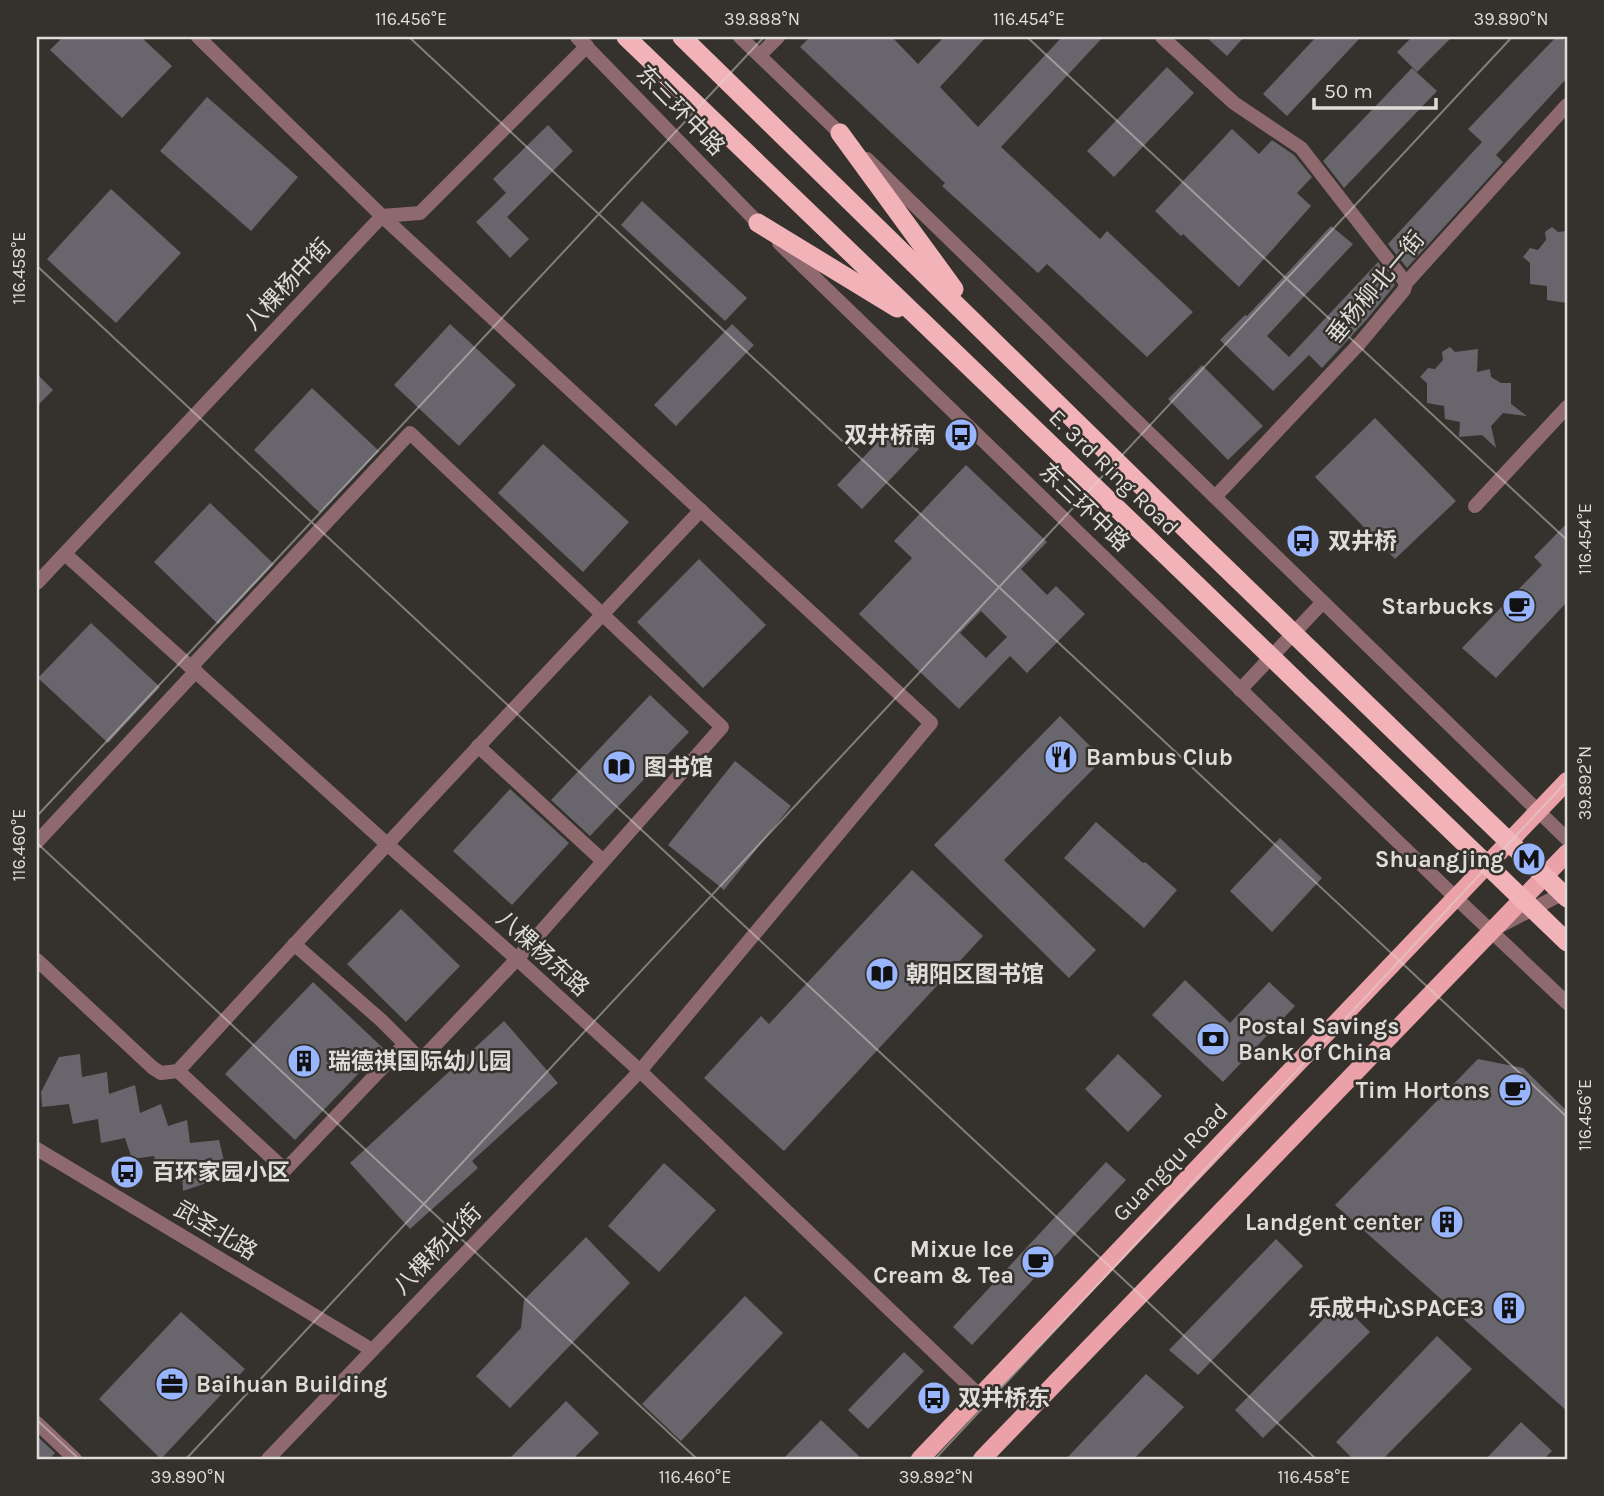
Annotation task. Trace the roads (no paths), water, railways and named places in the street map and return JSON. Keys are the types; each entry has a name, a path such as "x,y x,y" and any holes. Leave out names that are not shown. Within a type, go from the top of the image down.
{"highway":[{"name":"E. 3rd Ring Road","path":"626,37 1567,942"},
{"name":"E. 3rd Ring Road","path":"682,37 1567,898"},
{"path":"840,133 987,335"},
{"path":"758,223 928,327"}],"main road":[{"name":"Guangqu Road","path":"920,1459 1567,781"},
{"path":"982,1459 1567,853"}],"street":[{"path":"37,960 153,1068 161,1073 178,1071 478,746 701,510 382,216 198,37"},
{"path":"740,37 1567,839"},
{"path":"760,55 778,37"},
{"path":"1162,37 1234,103 1301,148 1406,283"},
{"path":"382,216 419,213 582,41"},
{"name":"东三环中路","path":"582,41 758,223 1567,1003"},
{"name":"垂杨柳北一街","path":"1215,497 1359,344 1404,290 1406,283 1567,105"},
{"name":"八棵杨中街","path":"37,583 382,216"},
{"path":"1475,506 1567,407"},
{"path":"37,842 410,433 722,727 517,959 421,1060 381,1020 294,944"},
{"name":"八棵杨北街","path":"268,1459 640,1071 931,723 701,510"},
{"name":"八棵杨东路","path":"65,554 640,1071 980,1396"},
{"path":"1240,690 1323,602"},
{"path":"478,746 603,861"},
{"path":"1491,931 1567,891"},
{"path":"178,1071 285,1170 405,1044"},
{"name":"武圣北路","path":"37,1149 372,1350"},
{"path":"37,1423 75,1459"}],"place":[{"name":"双井桥南","path":"961,435"},
{"name":"双井桥","path":"1303,541"},
{"name":"Starbucks","path":"1519,606"},
{"name":"Bambus Club","path":"1061,757"},
{"name":"图书馆","path":"619,767"},
{"name":"Shuangjing","path":"1529,859"},
{"name":"朝阳区图书馆","path":"882,974"},
{"name":"Postal Savings Bank of China","path":"1213,1039"},
{"name":"瑞德祺国际幼儿园","path":"304,1061"},
{"name":"Tim Hortons","path":"1515,1090"},
{"name":"百环家园小区","path":"127,1172"},
{"name":"Landgent center","path":"1447,1222"},
{"name":"Mixue Ice Cream & Tea","path":"1038,1262"},
{"name":"乐成中心SPACE3","path":"1509,1308"},
{"name":"Baihuan Building","path":"172,1384"},
{"name":"双井桥东","path":"934,1398"}]}
